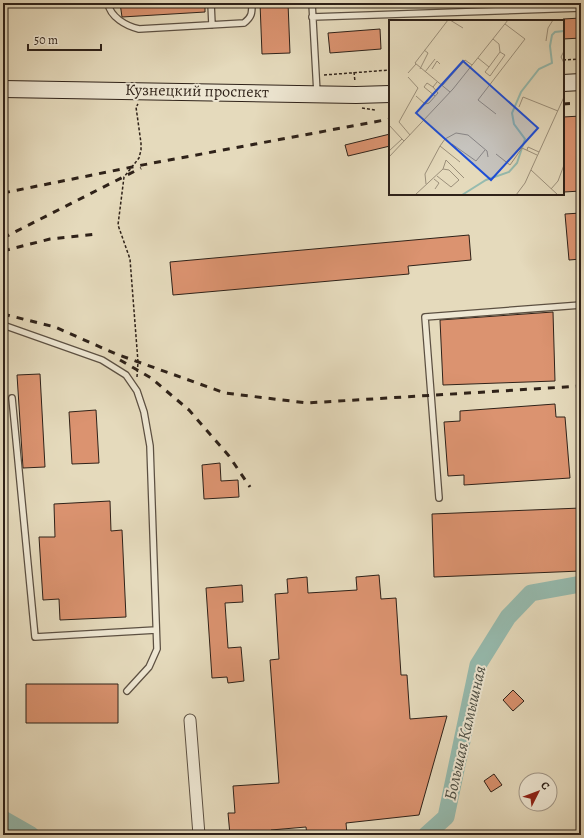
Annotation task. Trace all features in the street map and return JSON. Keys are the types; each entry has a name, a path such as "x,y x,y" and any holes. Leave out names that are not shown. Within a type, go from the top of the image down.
{"street":[{"path":"564,84 581,82"},
{"name":"Кузнецкий проспект","path":"3,89 356,95 389,94"},
{"path":"190,720 200,835"}],"lane":[{"path":"108,3 111,13 125,24 139,29 244,23 252,14 252,3"},
{"path":"211,3 212,25"},
{"path":"312,3 317,94"},
{"path":"312,17 581,8"},
{"path":"439,498 425,317 581,305"},
{"path":"3,325 102,360 126,375 137,391 144,412 150,446 157,649 149,667 127,691"},
{"path":"12,398 35,637 156,630"}],"path":[{"path":"564,60 581,59"},
{"path":"316,75 389,70"},
{"path":"354,72 356,108 375,110"},
{"path":"137,391 138,362 130,259 118,225 124,177 139,158 141,150 136,107 140,100"}],"building":[{"path":"120,3 205,3 205,12 122,17"},
{"path":"260,3 288,3 290,53 262,54"},
{"path":"581,18 581,38 564,39 563,19"},
{"path":"380,29 381,49 330,53 328,33"},
{"path":"581,116 581,191 564,192 564,117"},
{"path":"389,134 389,146 348,156 345,145"},
{"path":"581,213 581,259 569,260 565,214"},
{"path":"469,235 471,260 408,266 409,274 173,295 170,262"},
{"path":"553,312 555,381 443,385 440,320"},
{"path":"40,374 45,467 23,468 17,375"},
{"path":"555,404 556,417 565,417 570,478 464,485 464,475 448,476 444,422 460,421 460,411"},
{"path":"96,410 99,463 72,464 69,412"},
{"path":"220,463 221,481 238,480 239,497 204,499 202,465"},
{"path":"110,501 111,531 122,530 126,617 60,620 59,599 43,600 39,537 55,537 54,504"},
{"path":"581,508 581,571 434,577 432,514"},
{"path":"379,575 381,599 396,598 401,675 407,675 410,719 447,716 419,815 346,823 347,835 307,835 306,827 271,830 272,835 230,835 228,813 235,813 233,786 279,783 270,660 279,659 275,594 288,593 287,579 307,577 308,593 357,590 356,577"},
{"path":"242,585 243,602 225,603 228,648 241,647 244,681 228,683 227,677 212,678 206,588"},
{"path":"26,684 118,684 118,723 26,723"},
{"path":"513,690 524,701 513,711 503,700"},
{"path":"494,774 502,785 491,792 484,781"}],"waterway":[{"name":"Большая Камышная","path":"426,835 446,817 478,665 508,617 531,593 581,584"},
{"name":"Большая Камышная","path":"3,819 31,835"}],"railway":[{"path":"564,104 581,103"},
{"path":"3,193 137,166 389,119"},
{"path":"3,238 141,168"},
{"path":"3,251 50,239 98,234"},
{"path":"3,314 55,327 116,354 225,393 307,403 581,386"},
{"path":"120,360 151,378 189,410 229,456 250,487"}]}
